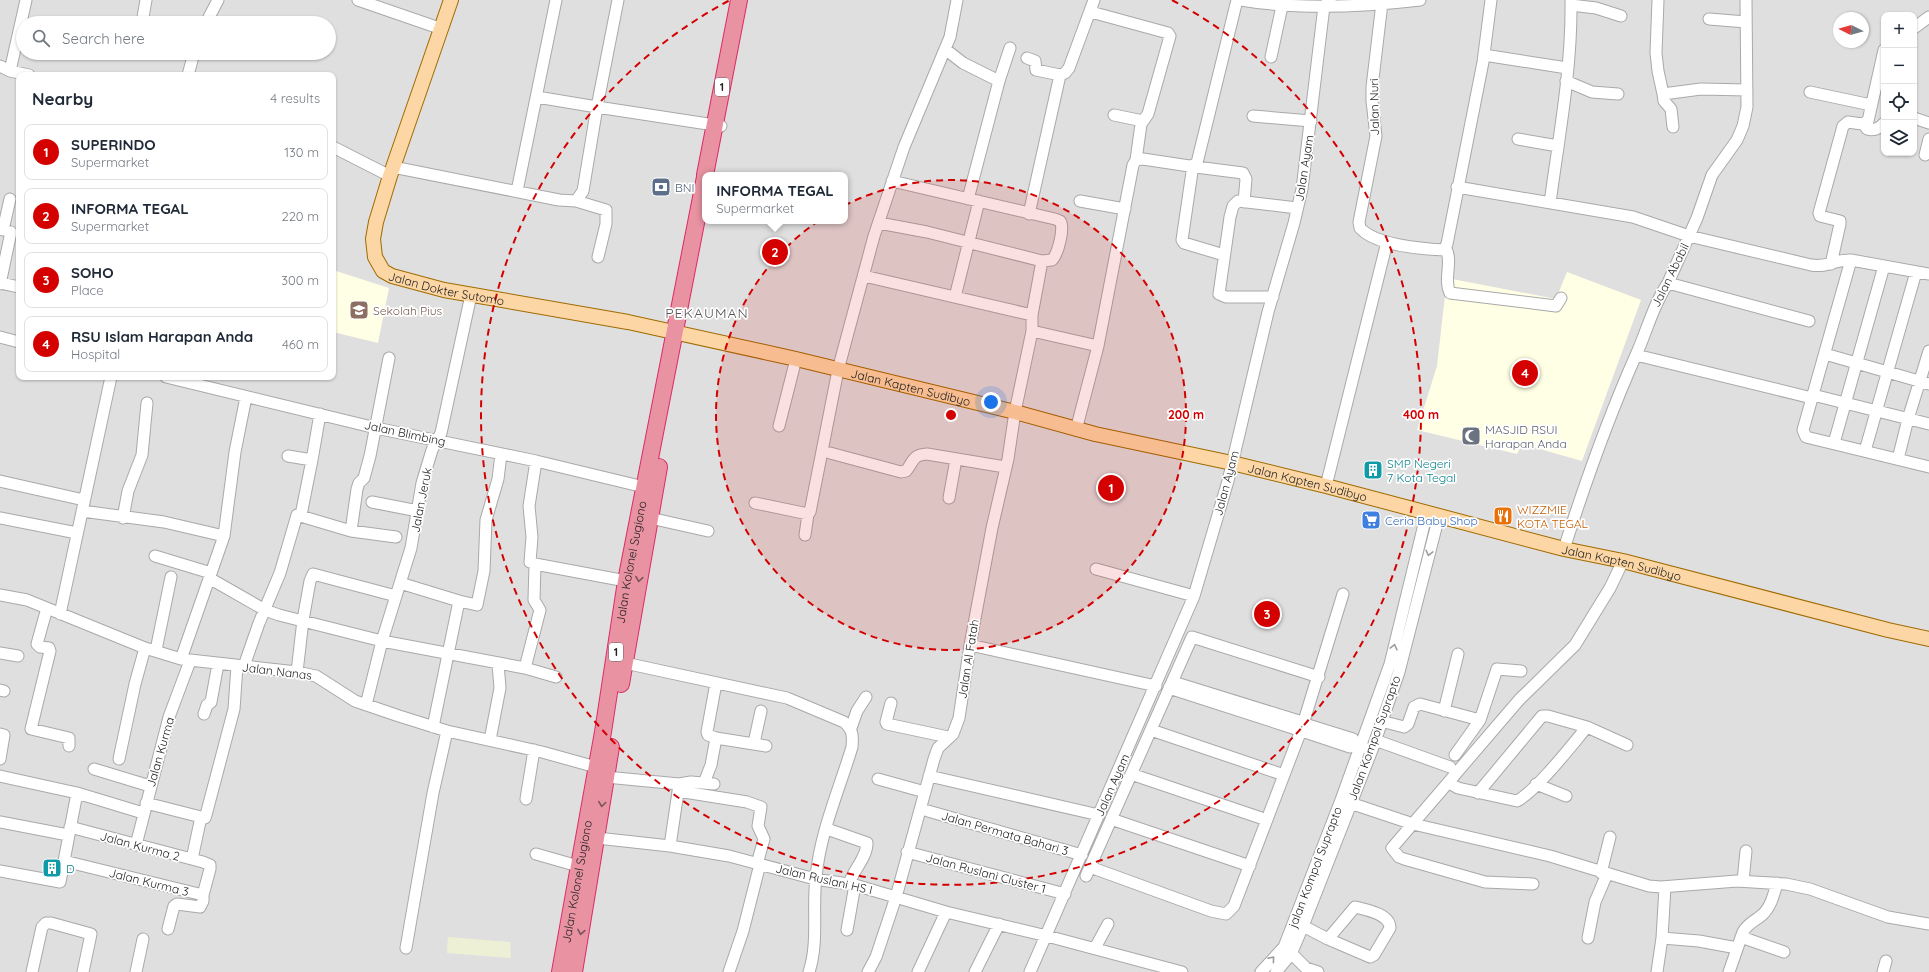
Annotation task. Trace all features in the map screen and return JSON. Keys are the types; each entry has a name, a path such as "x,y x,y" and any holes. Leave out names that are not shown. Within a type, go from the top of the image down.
{"highway":[{"name":"Jalan Kolonel Sugiono","path":"706,172 718,125 739,0"},
{"name":"1","path":"714,172 718,125 747,0"},
{"name":"Jalan Kolonel Sugiono","path":"560,972 578,866 601,772 625,663 702,194"},
{"name":"1","path":"679,333 704,224"},
{"name":"Jalan Kolonel Sugiono","path":"574,972 597,838 601,772 608,703 626,581 644,487 679,333"}],"main road":[{"name":"Jalan Dokter Sutomo","path":"451,0 442,30 391,171 373,239 375,257 379,266 386,274 444,290 679,333"},
{"name":"Jalan Kapten Sudibyo","path":"679,333 796,359 1015,412 1076,430 1232,462 1564,549 1623,561 1888,630 1929,639"}],"street":[{"path":"21,16 26,0"},
{"path":"143,16 146,0"},
{"path":"210,16 218,0"},
{"path":"358,0 442,30"},
{"path":"517,191 556,0"},
{"path":"576,201 583,191 597,107 618,0"},
{"path":"805,535 838,370 879,223 904,147 945,49 953,24 957,0"},
{"path":"1027,58 1035,60 1036,70 1060,75 1065,73 1069,68 1091,12 1094,0"},
{"path":"1224,256 1184,243 1182,240 1194,166 1237,0"},
{"path":"1241,0 1282,6 1327,3 1382,3 1420,0"},
{"path":"1491,0 1484,55 1446,249 1449,254 1448,287 1450,293 1556,306 1561,298"},
{"path":"1658,0 1656,53 1658,71 1664,101 1671,109 1673,127"},
{"name":"Jalan Ababil","path":"1564,549 1603,432 1627,372 1636,355 1655,306 1668,283 1689,236 1712,174 1740,133 1746,113 1746,0"},
{"path":"1550,203 1566,81 1571,29 1571,2 1621,16"},
{"name":"Jalan Ayam","path":"1030,972 1082,855 1096,814 1156,686 1194,596 1232,462 1273,297 1302,189 1327,3"},
{"name":"Jalan Nuri","path":"1382,3 1372,87 1376,136 1359,222 1360,228 1364,232 1387,242 1434,249 1446,249"},
{"path":"1271,57 1282,6"},
{"path":"1076,430 1098,346 1133,165 1136,160 1142,121 1148,114 1170,34 1091,12"},
{"path":"1917,26 1929,17"},
{"path":"1709,19 1746,22"},
{"path":"16,32 5,68 19,72"},
{"path":"955,297 968,243 974,200 999,81 1010,48"},
{"path":"945,49 962,63 999,81"},
{"path":"1484,55 1567,68"},
{"path":"189,72 192,60"},
{"path":"1864,124 1868,121 1881,64"},
{"path":"1029,214 1060,75"},
{"path":"1566,81 1592,92 1618,94"},
{"path":"1663,94 1701,89 1747,90"},
{"path":"1810,92 1872,105"},
{"path":"537,97 718,125"},
{"path":"1114,115 1142,121"},
{"path":"1253,116 1311,121"},
{"path":"1917,119 1929,123"},
{"path":"1831,264 1840,221 1820,216 1819,213 1842,126 1848,122 1864,124"},
{"path":"1864,124 1867,130 1873,130 1881,126"},
{"path":"1518,139 1558,146"},
{"path":"1925,155 1929,139"},
{"path":"336,148 391,171 517,191 559,200 576,201 606,210 606,224 598,257"},
{"path":"1136,160 1143,159 1243,173 1246,180 1244,202"},
{"path":"879,223 1042,261 1050,261 1055,257 1062,223 1055,219 892,182"},
{"path":"1457,187 1633,217 1689,236 1811,265 1826,267 1841,260 1851,260 1929,274"},
{"path":"10,199 8,231 0,283 16,286"},
{"path":"1080,201 1125,209"},
{"path":"1273,297 1221,296 1219,290 1233,206 1235,202 1244,202 1297,208"},
{"path":"1326,486 1387,242"},
{"path":"1851,260 1812,396 1803,434 1809,439 1865,450 1929,467"},
{"name":"Jalan Al Fatah","path":"868,972 876,957 896,897 924,792 932,776 938,748 948,737 953,734 959,718 970,645 1032,331 1032,315 1042,261"},
{"path":"1834,443 1884,266"},
{"path":"1865,450 1916,272"},
{"path":"864,276 1032,315"},
{"path":"1668,283 1809,321"},
{"name":"Jalan Jeruk","path":"366,705 382,641 411,548 424,476 432,450 438,440 442,428 471,295"},
{"path":"1032,331 1098,346"},
{"path":"0,336 16,341"},
{"path":"1898,458 1908,419 1924,383 1929,351"},
{"path":"1825,354 1858,362 1924,383"},
{"path":"1636,355 1929,424"},
{"path":"351,531 357,489 359,483 364,478 376,428 389,358"},
{"path":"779,426 796,359"},
{"path":"60,614 110,380"},
{"name":"Jalan Blimbing","path":"177,380 246,398 376,428 536,461 644,487"},
{"name":"Jalan Kurma","path":"136,845 169,716 210,575 224,536 235,452 246,398"},
{"path":"123,518 130,484 142,455 147,403"},
{"path":"301,515 320,414"},
{"path":"830,453 901,472 906,471 914,458 919,455 1005,467"},
{"path":"400,583 459,602 477,605 484,571 486,520 498,479 501,454"},
{"path":"288,456 312,460"},
{"path":"949,498 956,459"},
{"path":"536,461 529,506 532,537 529,559 535,564 626,581"},
{"path":"0,481 123,518 164,522 224,536"},
{"path":"372,502 418,511"},
{"path":"755,503 808,514"},
{"path":"0,776 145,808 205,818 234,709 241,666 280,573 296,516 298,514 351,531 396,537"},
{"name":"jalan Kompol Suprapto","path":"1287,950 1346,802 1358,745 1390,664 1410,607 1433,514"},
{"path":"0,518 77,533"},
{"path":"650,518 708,531"},
{"path":"156,556 210,575 265,610 382,641 525,668 556,677"},
{"path":"1533,884 1484,882 1396,854 1392,847 1452,785 1519,700 1575,645 1610,588 1623,561"},
{"path":"525,668 540,610 534,600 535,564"},
{"path":"1096,569 1194,596"},
{"path":"297,672 303,620 313,574 396,596"},
{"path":"156,650 171,577"},
{"path":"1319,677 1192,637 1088,872 1222,915 1230,912 1234,906 1250,866 1302,727 1319,677 1343,594"},
{"name":"Jalan Nanas","path":"0,596 27,600 145,648 156,650 185,660 297,672 318,676 347,697 366,705 433,727 534,750 601,772 679,788"},
{"path":"433,727 459,602"},
{"name":"Jalan Kompol Suprapto","path":"1287,950 1303,926 1346,802 1373,745 1399,672 1410,607"},
{"path":"47,608 37,644 40,647 49,648 50,651 31,729 69,738 69,746"},
{"path":"970,645 1156,686"},
{"path":"119,758 135,684 145,648"},
{"path":"0,653 18,656"},
{"path":"1444,711 1458,654"},
{"path":"625,663 787,698 844,722 851,728 853,734 852,747 818,857 815,879 814,956 809,972"},
{"path":"204,714 207,705 211,702 218,664"},
{"path":"490,740 500,688 498,664"},
{"path":"1455,755 1480,720 1497,669 1521,671"},
{"path":"716,683 707,732 708,735 716,738 766,746"},
{"path":"1171,685 1331,737 1350,747 1358,745 1373,745 1450,767"},
{"path":"851,728 857,711 866,696"},
{"path":"891,703 886,722 888,724 948,737"},
{"path":"1381,721 1404,727 1408,724 1416,704 1480,720"},
{"path":"754,743 761,711"},
{"path":"1478,793 1542,716 1548,716 1587,727 1627,745"},
{"path":"1452,785 1478,793 1517,801 1524,797 1587,727"},
{"path":"1151,730 1284,775"},
{"path":"406,948 433,793 447,731"},
{"path":"0,734 4,737 0,759"},
{"path":"670,846 679,788 686,782 709,784 716,738"},
{"path":"526,799 534,750"},
{"path":"94,768 150,786"},
{"path":"1131,774 1267,820"},
{"path":"932,776 1096,814"},
{"path":"878,779 924,792"},
{"path":"1536,784 1566,796"},
{"path":"679,788 747,802 761,807 758,826 764,839 743,930 729,972"},
{"path":"0,871 59,883 61,881 77,793"},
{"path":"1346,802 1413,824 1550,856 1604,874 1649,886 1666,887 1743,881 1777,883 1810,889 1888,917 1929,924"},
{"name":"Jalan Permata Bahari 3","path":"928,811 1082,855"},
{"path":"192,859 201,817"},
{"path":"1111,819 1250,866"},
{"name":"Jalan Kurma 2","path":"0,822 69,831 136,845 210,865"},
{"path":"827,829 867,843 865,853 852,873 847,930"},
{"path":"1588,938 1594,902 1604,874 1610,837"},
{"name":"Jalan Ruslani HS I","path":"597,838 670,846 729,856 815,879 852,884 946,912 1095,948 1182,972"},
{"name":"Jalan Ruslani Cluster 1","path":"907,852 1065,894"},
{"path":"1743,881 1746,852"},
{"path":"536,854 578,866"},
{"name":"Jalan Kurma 3","path":"64,861 203,895 210,865"},
{"path":"1729,972 1740,937 1746,926 1762,915 1770,906 1777,883"},
{"path":"1657,972 1662,938 1666,887"},
{"path":"168,928 174,906 177,904 200,907 203,901 203,895"},
{"path":"1303,926 1328,940 1374,956 1390,928 1390,923 1383,916 1355,907 1328,940"},
{"path":"918,972 946,912"},
{"path":"32,972 42,927 46,923 51,922 90,934 83,972"},
{"path":"975,972 999,924"},
{"path":"1095,948 1108,924"},
{"path":"1740,937 1784,952"},
{"path":"1662,938 1698,941 1737,948"},
{"path":"136,972 143,939"},
{"path":"1261,972 1287,950"},
{"path":"1276,972 1287,950"},
{"path":"1287,950 1306,968 1318,972"}],"shaded area":[{"path":"0,0 1929,0 1929,972 0,972"},
{"name":"Sekolah Pius","path":"336,271 389,288 378,343 336,333"},
{"path":"1567,272 1641,300 1582,461 1522,444 1517,454 1417,430 1437,366 1447,278 1556,299"},
{"path":"448,937 510,942 511,958 447,953"}],"place":[{"name":"BNI","path":"661,187"},
{"name":"INFORMA TEGAL","path":"775,252"},
{"name":"Sekolah Pius","path":"359,310"},
{"name":"RSU Islam Harapan Anda","path":"1525,373"},
{"name":"MASJID RSUI Harapan Anda","path":"1471,436"},
{"name":"SMP Negeri 7 Kota Tegal","path":"1373,470"},
{"name":"SUPERINDO","path":"1111,488"},
{"name":"WIZZMIE KOTA TEGAL","path":"1503,516"},
{"name":"Ceria Baby Shop","path":"1371,520"},
{"name":"SOHO","path":"1267,614"},
{"name":"D","path":"52,868"}],"district":[{"name":"PEKAUMAN","path":"707,313"}]}
